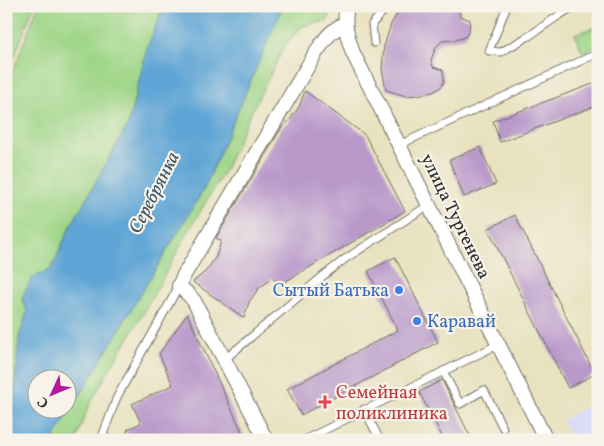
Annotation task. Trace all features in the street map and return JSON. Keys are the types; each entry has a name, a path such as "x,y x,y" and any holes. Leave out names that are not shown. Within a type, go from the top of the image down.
{"street":[{"name":"улица Тургенева","path":"347,6 345,24 347,37 353,53 546,440"},
{"path":"265,439 194,301 178,286 315,54 336,28 345,24"}],"lane":[{"path":"374,43 372,24 388,6"},
{"path":"507,6 489,51 501,52 574,6"},
{"path":"399,145 598,53"},
{"path":"224,360 323,276 429,205"},
{"path":"111,440 102,438 117,397 178,286"},
{"path":"304,440 498,344"},
{"path":"443,371 460,404 484,390 503,428"},
{"path":"364,409 380,440"}],"shaded area":[{"path":"598,400 598,440 571,440 562,420"}],"green space":[{"path":"6,6 34,6 6,78"},
{"path":"38,6 164,6 147,48 128,125 69,229 52,268 32,278 27,312 19,338 11,427 6,438 6,89"},
{"path":"283,6 334,6 327,22 301,27 285,45 243,129 226,168 110,368 88,408 76,440 53,440 66,418 78,418 78,398 205,187"},
{"path":"598,26 598,46 582,52 575,34"}],"water":[{"name":"Серебрянка","path":"164,6 283,6 205,187 78,398 78,368 28,368 28,418 66,418 53,440 6,440 11,427 19,338 27,312 22,297 32,278 52,268 69,229 128,125 147,48"}],"building":[{"path":"402,6 459,6 460,16 470,20 469,31 465,37 442,41 436,47 431,60 433,67 443,70 444,81 441,87 433,92 406,96 386,90 382,69 384,46 391,24"},
{"path":"598,82 598,105 500,142 493,121"},
{"path":"305,91 365,135 405,211 281,284 272,278 259,288 249,302 244,318 193,282 206,271 216,257 221,241 216,238 282,127 299,107"},
{"path":"480,147 496,184 464,197 449,160"},
{"path":"515,215 595,374 568,388 488,229"},
{"path":"395,257 438,342 301,415 287,389 398,330 368,271"},
{"path":"187,314 246,440 124,440 128,429 141,423 132,404 173,385 159,354"},
{"path":"442,380 472,440 444,440 419,392"}],"place":[{"name":"Сытый Батька","path":"399,290"},
{"name":"Каравай","path":"417,321"},
{"name":"Семейная поликлиника","path":"325,402"}]}
